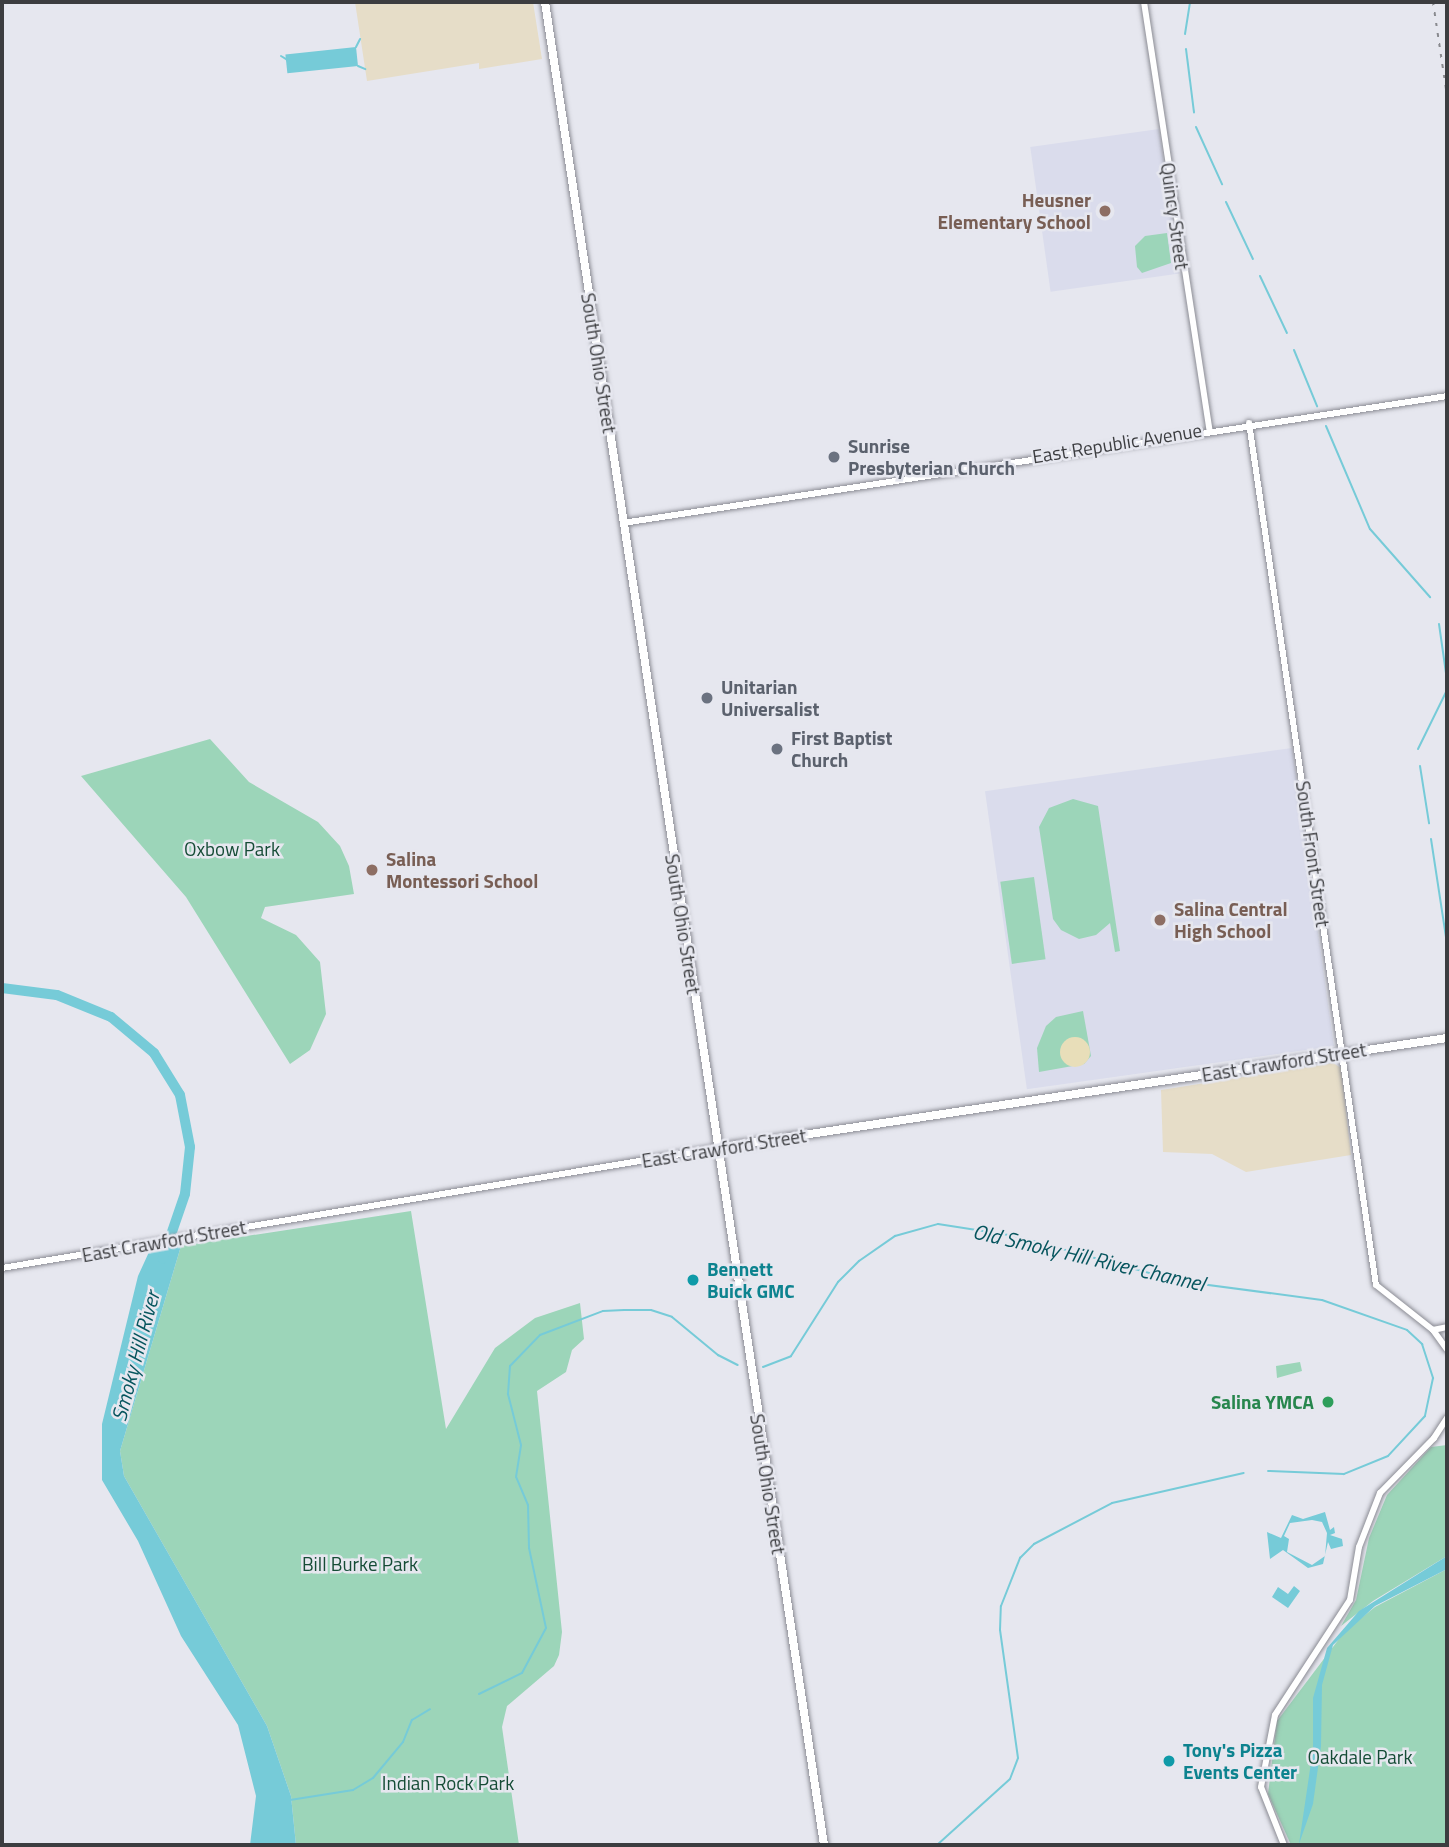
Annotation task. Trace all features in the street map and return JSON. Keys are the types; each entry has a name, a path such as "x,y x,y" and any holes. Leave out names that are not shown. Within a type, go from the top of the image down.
{"main road":[{"name":"South Ohio Street","path":"545,2 824,1845"},
{"name":"East Crawford Street","path":"717,1148 1447,1038"}],"street":[{"name":"Quincy Street","path":"1144,2 1209,429"},
{"name":"East Republic Avenue","path":"623,523 1209,429 1447,396"},
{"name":"South Front Street","path":"1249,424 1376,1285 1433,1329"},
{"name":"East Crawford Street","path":"2,1268 717,1148"},
{"path":"1447,1327 1433,1329 1447,1349"},
{"path":"1284,1845 1266,1804 1261,1778 1275,1715 1350,1600 1364,1530 1388,1482 1434,1438 1447,1418"}],"shaded area":[{"path":"355,2 533,2 542,59 479,69 479,63 367,81"},
{"name":"Heusner Elementary School","path":"1159,129 1179,274 1051,292 1030,147"},
{"name":"Salina Central High School","path":"1292,748 1334,1046 1027,1089 985,791"},
{"path":"1333,1063 1341,1068 1351,1155 1246,1172 1212,1154 1163,1152 1161,1090"}],"green space":[{"path":"1167,233 1171,263 1142,273 1137,267 1135,246 1145,236"},
{"name":"Oxbow Park","path":"210,739 249,782 318,822 340,846 349,866 354,894 265,907 261,918 296,935 320,962 326,1014 310,1050 290,1064 186,897 81,776"},
{"path":"1073,799 1098,806 1120,951 1115,952 1110,923 1096,935 1079,939 1061,930 1053,919 1039,827 1049,808"},
{"path":"1034,877 1046,959 1012,964 1000,882"},
{"path":"1083,1011 1091,1056 1084,1064 1039,1072 1037,1048 1046,1026 1056,1017"},
{"name":"Bill Burke Park","path":"411,1211 446,1429 495,1348 535,1318 580,1303 584,1339 572,1350 566,1372 537,1391 562,1632 559,1655 554,1666 507,1706 502,1727 519,1845 296,1845 291,1796 267,1726 124,1476 120,1451 181,1246"},
{"path":"1300,1362 1302,1371 1277,1378 1276,1366"},
{"path":"1447,1445 1447,1556 1373,1601 1341,1626 1356,1600 1369,1538 1387,1495 1431,1447"},
{"name":"Oakdale Park","path":"1447,1569 1447,1845 1291,1845 1268,1794 1277,1721 1345,1631 1375,1607"}],"sand":[{"path":"1075,1037 1085,1042 1090,1052 1085,1062 1075,1067 1065,1062 1060,1052 1065,1042"}],"water":[{"path":"356,47 358,66 287,73 285,54"},
{"path":"181,1246 120,1451 124,1476 267,1726 291,1796 296,1845 250,1845 256,1796 238,1725 181,1636 138,1541 102,1480 102,1424 138,1276 149,1252"},
{"path":"1325,1512 1330,1530 1334,1527 1335,1533 1330,1535 1342,1539 1343,1546 1331,1549 1328,1542 1325,1555 1327,1533 1322,1522 1312,1520 1290,1523 1284,1536 1289,1539 1287,1552 1312,1565 1325,1556 1323,1564 1308,1568 1283,1550 1270,1559 1267,1532 1281,1538 1292,1515 1303,1519"},
{"path":"1447,1556 1447,1569 1375,1606 1333,1645 1322,1685 1321,1746 1313,1804 1299,1844 1313,1749 1313,1698 1327,1648 1359,1611"},
{"path":"1294,1586 1300,1591 1288,1608 1272,1597 1278,1587 1288,1594"}],"waterway":[{"path":"1185,34 1190,2"},
{"path":"356,47 360,39"},
{"path":"1186,49 1194,112"},
{"path":"281,56 286,59"},
{"path":"358,66 365,69"},
{"path":"1196,127 1222,184"},
{"path":"1226,202 1253,259"},
{"path":"1260,276 1287,333"},
{"path":"1294,350 1317,406"},
{"path":"1326,426 1370,529 1430,597"},
{"path":"1439,624 1446,673"},
{"path":"1418,749 1447,690"},
{"path":"1420,766 1429,823"},
{"path":"1431,839 1447,943"},
{"name":"Smoky Hill River","path":"2,988 57,995 111,1017 154,1053 180,1095 190,1147 185,1194 163,1258"},
{"name":"Old Smoky Hill River Channel","path":"763,1367 791,1356 838,1282 859,1261 895,1236 938,1224 1015,1236 1178,1281 1322,1300 1407,1330 1422,1344 1433,1378 1425,1416 1388,1456 1344,1474 1268,1471"},
{"name":"Old Smoky Hill River Channel","path":"479,1694 522,1673 546,1628 529,1548 528,1505 516,1477 521,1445 508,1394 510,1366 540,1335 603,1311 624,1310 651,1310 672,1317 718,1355 738,1365"},
{"name":"Old Smoky Hill River Channel","path":"937,1845 1010,1779 1018,1758 1000,1630 1001,1606 1020,1558 1034,1544 1112,1503 1244,1473"},
{"name":"Old Smoky Hill River Channel","path":"290,1800 353,1790 373,1778 403,1742 412,1720 430,1709"}],"railway":[{"path":"1433,2 1447,96"}],"place":[{"name":"Heusner Elementary School","path":"1105,211"},
{"name":"Sunrise Presbyterian Church","path":"834,457"},
{"name":"Unitarian Universalist","path":"707,698"},
{"name":"First Baptist Church","path":"777,749"},
{"name":"Salina Montessori School","path":"372,870"},
{"name":"Salina Central High School","path":"1160,920"},
{"name":"Bennett Buick GMC","path":"693,1280"},
{"name":"Salina YMCA","path":"1328,1402"},
{"name":"Tony's Pizza Events Center","path":"1169,1761"}],"park label":[{"name":"Indian Rock Park","path":"448,1783"}]}
